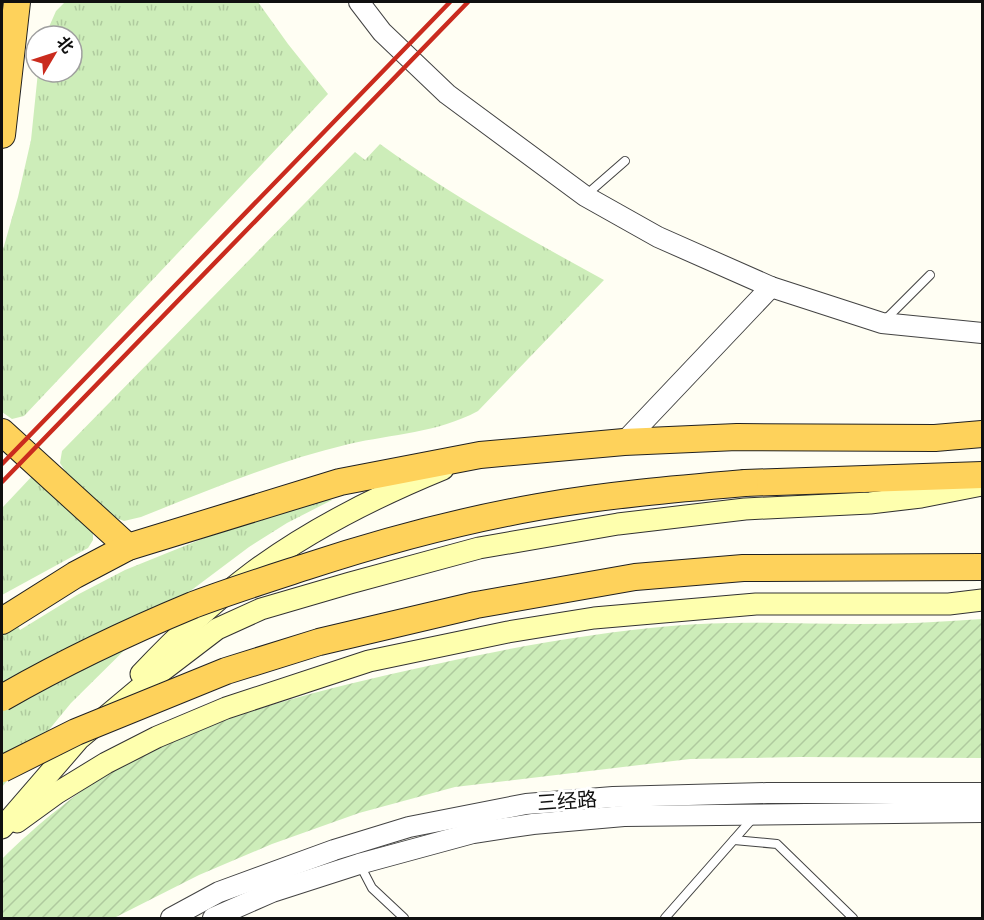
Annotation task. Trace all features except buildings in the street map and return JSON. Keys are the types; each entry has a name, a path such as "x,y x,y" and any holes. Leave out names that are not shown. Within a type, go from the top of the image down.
{"highway":[{"path":"2,135 15,2"},
{"path":"2,432 128,548"},
{"path":"2,621 75,574 128,548 340,482 480,455 624,442 758,437 935,438 982,434"},
{"path":"2,698 38,677 194,605 364,548 444,526 537,507 640,492 745,483 982,475"},
{"path":"2,769 76,732 226,671 319,642 476,605 635,577 743,568 982,567"}],"main road":[{"path":"2,33 15,2"},
{"path":"2,828 79,739 179,634 253,572 294,544 396,489 480,455"},
{"path":"79,739 141,687 218,629 261,609 350,583 479,548 618,524 745,509 911,498 982,485"},
{"path":"2,833 57,793 106,763 157,737 226,708 369,661 508,632 594,618 756,603 949,604 982,600"}],"street":[{"path":"359,2 382,32 447,94 585,196 658,237 771,287 882,323 982,333"},
{"path":"624,442 771,287"},
{"name":"三经路","path":"171,918 219,892 334,850 409,827 526,804 613,797 767,793 982,793"},
{"name":"三经路","path":"213,918 272,892 359,864 473,833 533,824 624,816 982,812"}],"lane":[{"path":"585,196 625,161"},
{"path":"882,323 930,275"},
{"path":"665,918 755,814"},
{"path":"734,840 777,844 853,918"},
{"path":"359,864 372,888 404,918"}],"green space":[{"path":"65,2 258,2 328,94 24,416 12,419 2,412 2,253 31,140 37,84 84,84 84,24 50,24 56,11"},
{"path":"380,144 434,181 490,215 604,280 478,411 447,424 349,444 296,459 141,517 124,521 111,516 65,471 60,463 62,451 355,152 365,160"},
{"path":"35,473 93,532 93,540 88,548 2,595 2,508"},
{"path":"332,500 287,523 249,547 165,610 71,703 2,787 2,601 20,630 77,595 125,570 239,524"},
{"path":"982,619 982,758 690,759 455,787 359,813 272,844 199,875 114,918 2,918 2,859 35,828 73,798 113,770 152,749 213,724 276,704 373,678 471,657 570,638 637,629 718,623 873,624"}],"railway":[{"path":"2,464 450,2"},
{"path":"2,482 468,2"}]}
